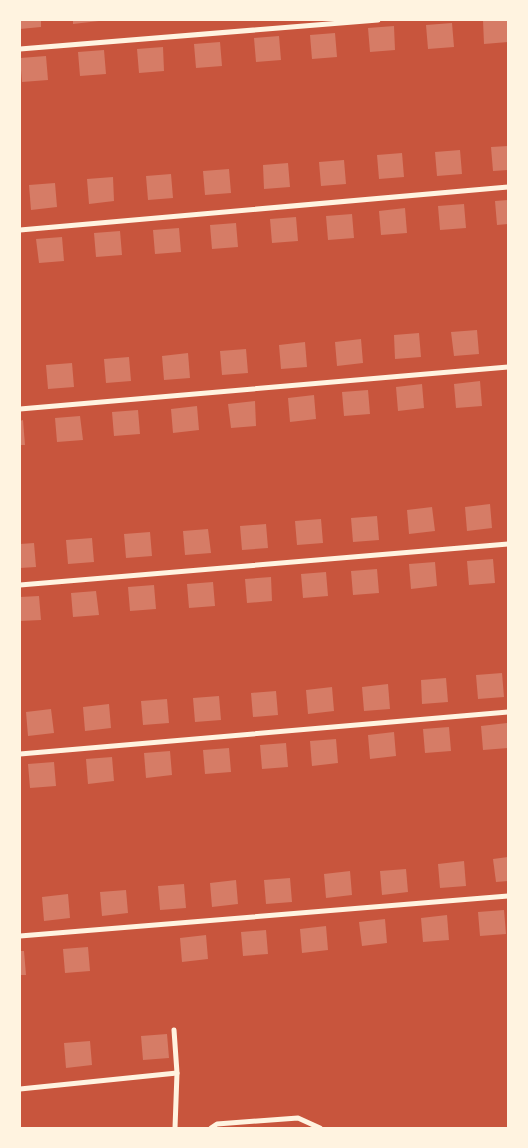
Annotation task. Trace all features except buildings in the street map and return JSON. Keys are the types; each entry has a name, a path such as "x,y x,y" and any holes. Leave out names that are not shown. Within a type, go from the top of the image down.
{"street":[{"path":"20,49 378,20"},
{"path":"20,230 508,187"},
{"path":"20,409 508,366"},
{"path":"20,585 508,544"},
{"path":"20,754 508,712"},
{"path":"20,936 508,896"},
{"path":"174,1030 177,1073 175,1128"},
{"path":"20,1089 177,1073"},
{"path":"211,1128 217,1124 298,1118 320,1128"}]}
